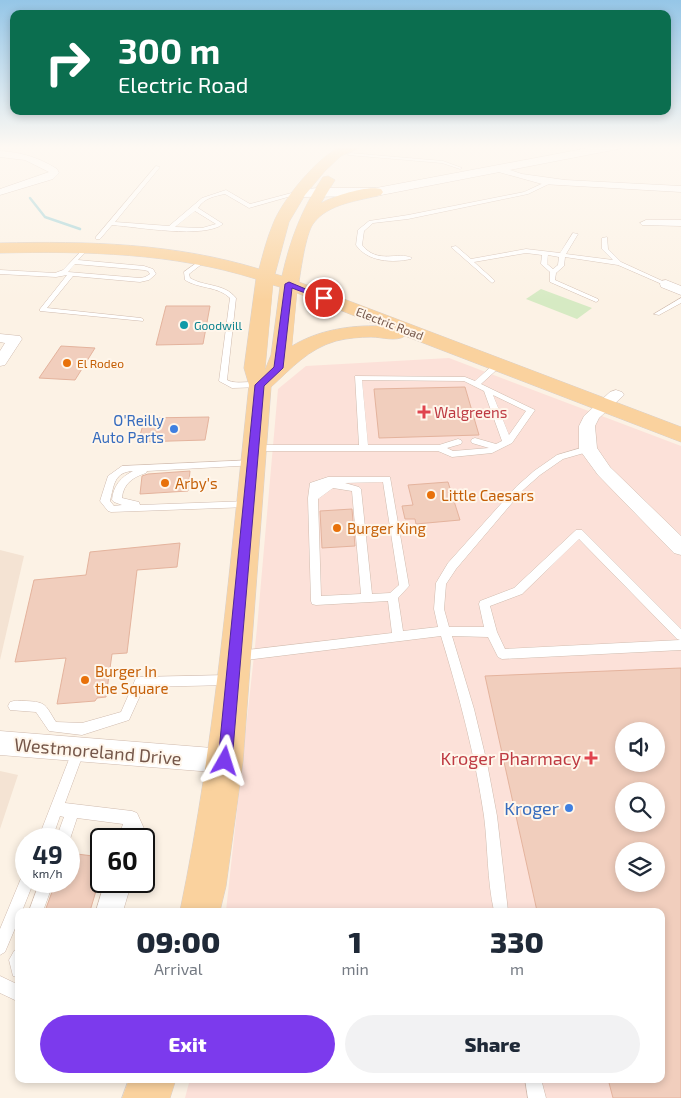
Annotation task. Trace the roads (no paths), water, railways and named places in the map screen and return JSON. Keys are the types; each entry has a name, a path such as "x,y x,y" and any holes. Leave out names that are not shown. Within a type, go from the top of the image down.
{"main road":[{"path":"269,377 254,368 266,271 282,222 297,197"},
{"path":"201,908 206,886 225,761 254,456 269,377 305,222 318,197"},
{"path":"305,222 320,209 332,202 353,197"},
{"name":"Electric Road","path":"0,239 178,245 230,255 266,271 610,400 681,435"},
{"name":"Electric Road","path":"0,248 92,242 266,271"},
{"name":"Electric Road","path":"291,279 426,338 498,365 610,400 681,419"},
{"path":"269,377 296,352 335,336 362,331 388,331 426,338"},
{"path":"146,1098 151,1083"}],"street":[{"path":"646,223 681,223"},
{"path":"666,284 681,291"},
{"path":"0,338 15,339 2,357"},
{"path":"610,400 592,416 587,426 588,449 604,471 681,548"},
{"name":"Westmoreland Drive","path":"0,742 81,739 225,761"}],"lane":[{"path":"62,273 132,197"},
{"path":"170,228 194,208 196,204 210,197"},
{"path":"235,197 249,206 283,197"},
{"path":"409,258 388,259 366,252 359,246 361,230 376,221 408,218 506,197"},
{"path":"110,223 198,231 212,229 220,224 194,208"},
{"path":"575,234 571,244 561,255 561,266 553,272 552,281 596,300"},
{"path":"605,238 605,249 619,263"},
{"path":"454,247 492,281"},
{"path":"470,261 526,252 561,255 619,263 666,284"},
{"path":"476,267 531,257 542,253"},
{"path":"542,253 544,264 553,272"},
{"path":"204,260 186,273 187,280 193,284 225,291 233,298 223,381 232,386 269,377"},
{"path":"0,272 50,276 62,273 140,280 147,279 153,274 151,270 144,268 74,262"},
{"path":"72,274 42,310 142,320"},
{"path":"657,314 681,300"},
{"path":"476,384 498,365"},
{"path":"364,448 358,378 465,378 531,410 507,442 489,451 452,454 439,448"},
{"path":"487,389 507,442"},
{"path":"475,441 497,447"},
{"path":"249,504 218,505 208,501 128,504 117,500 118,489 124,481 134,474 143,471 254,456 364,448 439,448 458,442"},
{"path":"501,908 494,843 481,771 458,672 439,609 441,583 452,566 520,488 536,473 560,457 588,449"},
{"path":"387,478 404,586 393,597 316,601 313,498 313,485 328,480 387,478"},
{"path":"313,498 324,487 342,484 356,489 367,598"},
{"path":"681,636 579,533 518,591 484,604 491,632 502,654 681,646"},
{"path":"393,597 398,637"},
{"path":"49,828 81,739 125,716 140,682 234,668 398,637 445,631 491,632"},
{"path":"14,706 39,707 53,727 81,739"},
{"path":"57,809 132,818"},
{"path":"67,828 73,811"},
{"path":"129,828 132,818"},
{"path":"132,818 137,828"},
{"path":"16,908 22,893"},
{"path":"37,908 43,893"},
{"path":"104,908 108,893"},
{"path":"117,908 121,893"},
{"path":"0,947 15,910"},
{"path":"0,984 15,992"},
{"path":"534,1083 536,1098"}],"waterway":[{"path":"30,198 45,217 80,229"}],"place":[{"name":"Goodwill","path":"184,325"},
{"name":"El Rodeo","path":"67,363"},
{"name":"Walgreens","path":"424,412"},
{"name":"O'Reilly Auto Parts","path":"174,429"},
{"name":"Arby's","path":"165,483"},
{"name":"Little Caesars","path":"431,495"},
{"name":"Burger King","path":"337,528"},
{"name":"Burger In the Square","path":"85,680"},
{"name":"Kroger Pharmacy","path":"591,758"},
{"name":"Kroger","path":"569,808"}]}
